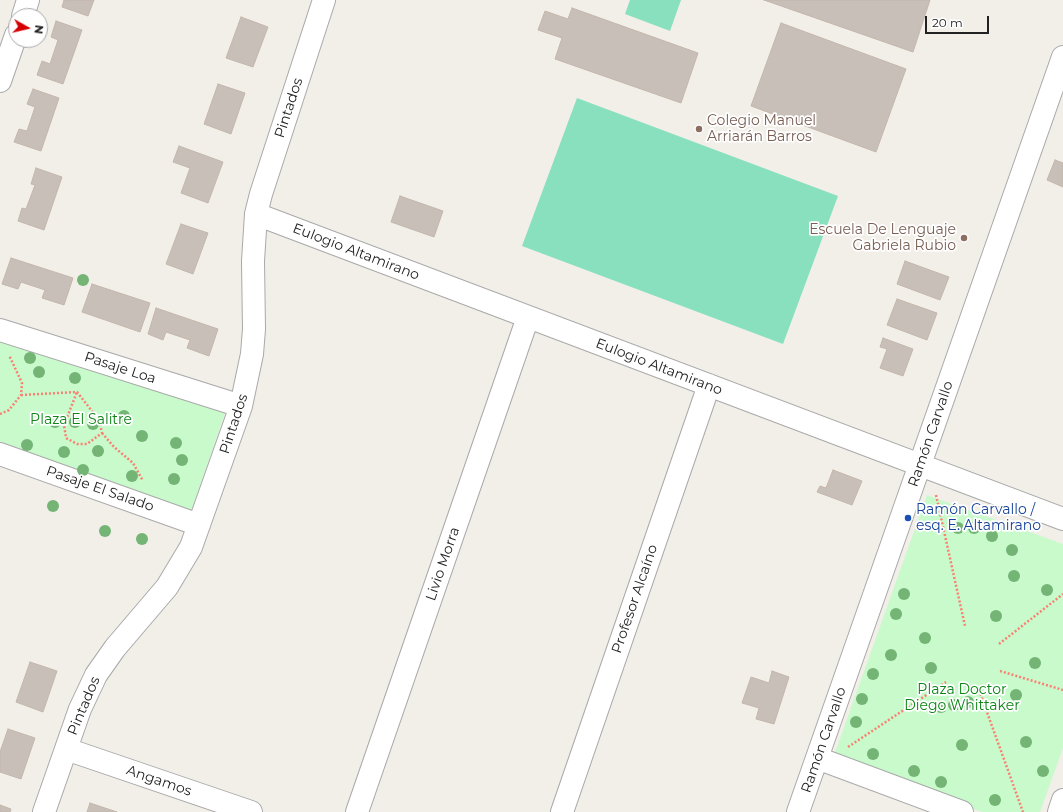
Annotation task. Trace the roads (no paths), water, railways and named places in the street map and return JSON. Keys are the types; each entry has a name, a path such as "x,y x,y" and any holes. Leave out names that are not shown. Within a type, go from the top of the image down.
{"street":[{"name":"Pintados","path":"44,812 80,709 96,675 115,648 167,587 187,554 200,525 240,406 252,354 254,329 253,261 256,214 261,194 324,0"},
{"path":"0,81 11,48"},
{"name":"Ramón Carvallo","path":"798,812 822,760 925,467 1063,57"},
{"name":"Eulogio Altamirano","path":"256,214 1063,519"},
{"name":"Livio Morra","path":"357,812 528,317"},
{"name":"Pasaje Loa","path":"0,330 240,406"},
{"name":"Profesor Alcaíno","path":"562,812 709,385"},
{"name":"Pasaje El Salado","path":"0,454 200,525"},
{"name":"Angamos","path":"66,749 251,812"},
{"path":"822,760 962,812"},
{"path":"1059,812 1063,800"}],"place":[{"name":"Colegio Manuel Arriarán Barros","path":"699,129"},
{"name":"Escuela De Lenguaje Gabriela Rubio","path":"964,238"},
{"name":"Ramón Carvallo / esq. E. Altamirano","path":"908,518"}],"park label":[{"name":"Plaza El Salitre","path":"81,420"},
{"name":"Plaza Doctor Diego Whittaker","path":"962,698"}]}
